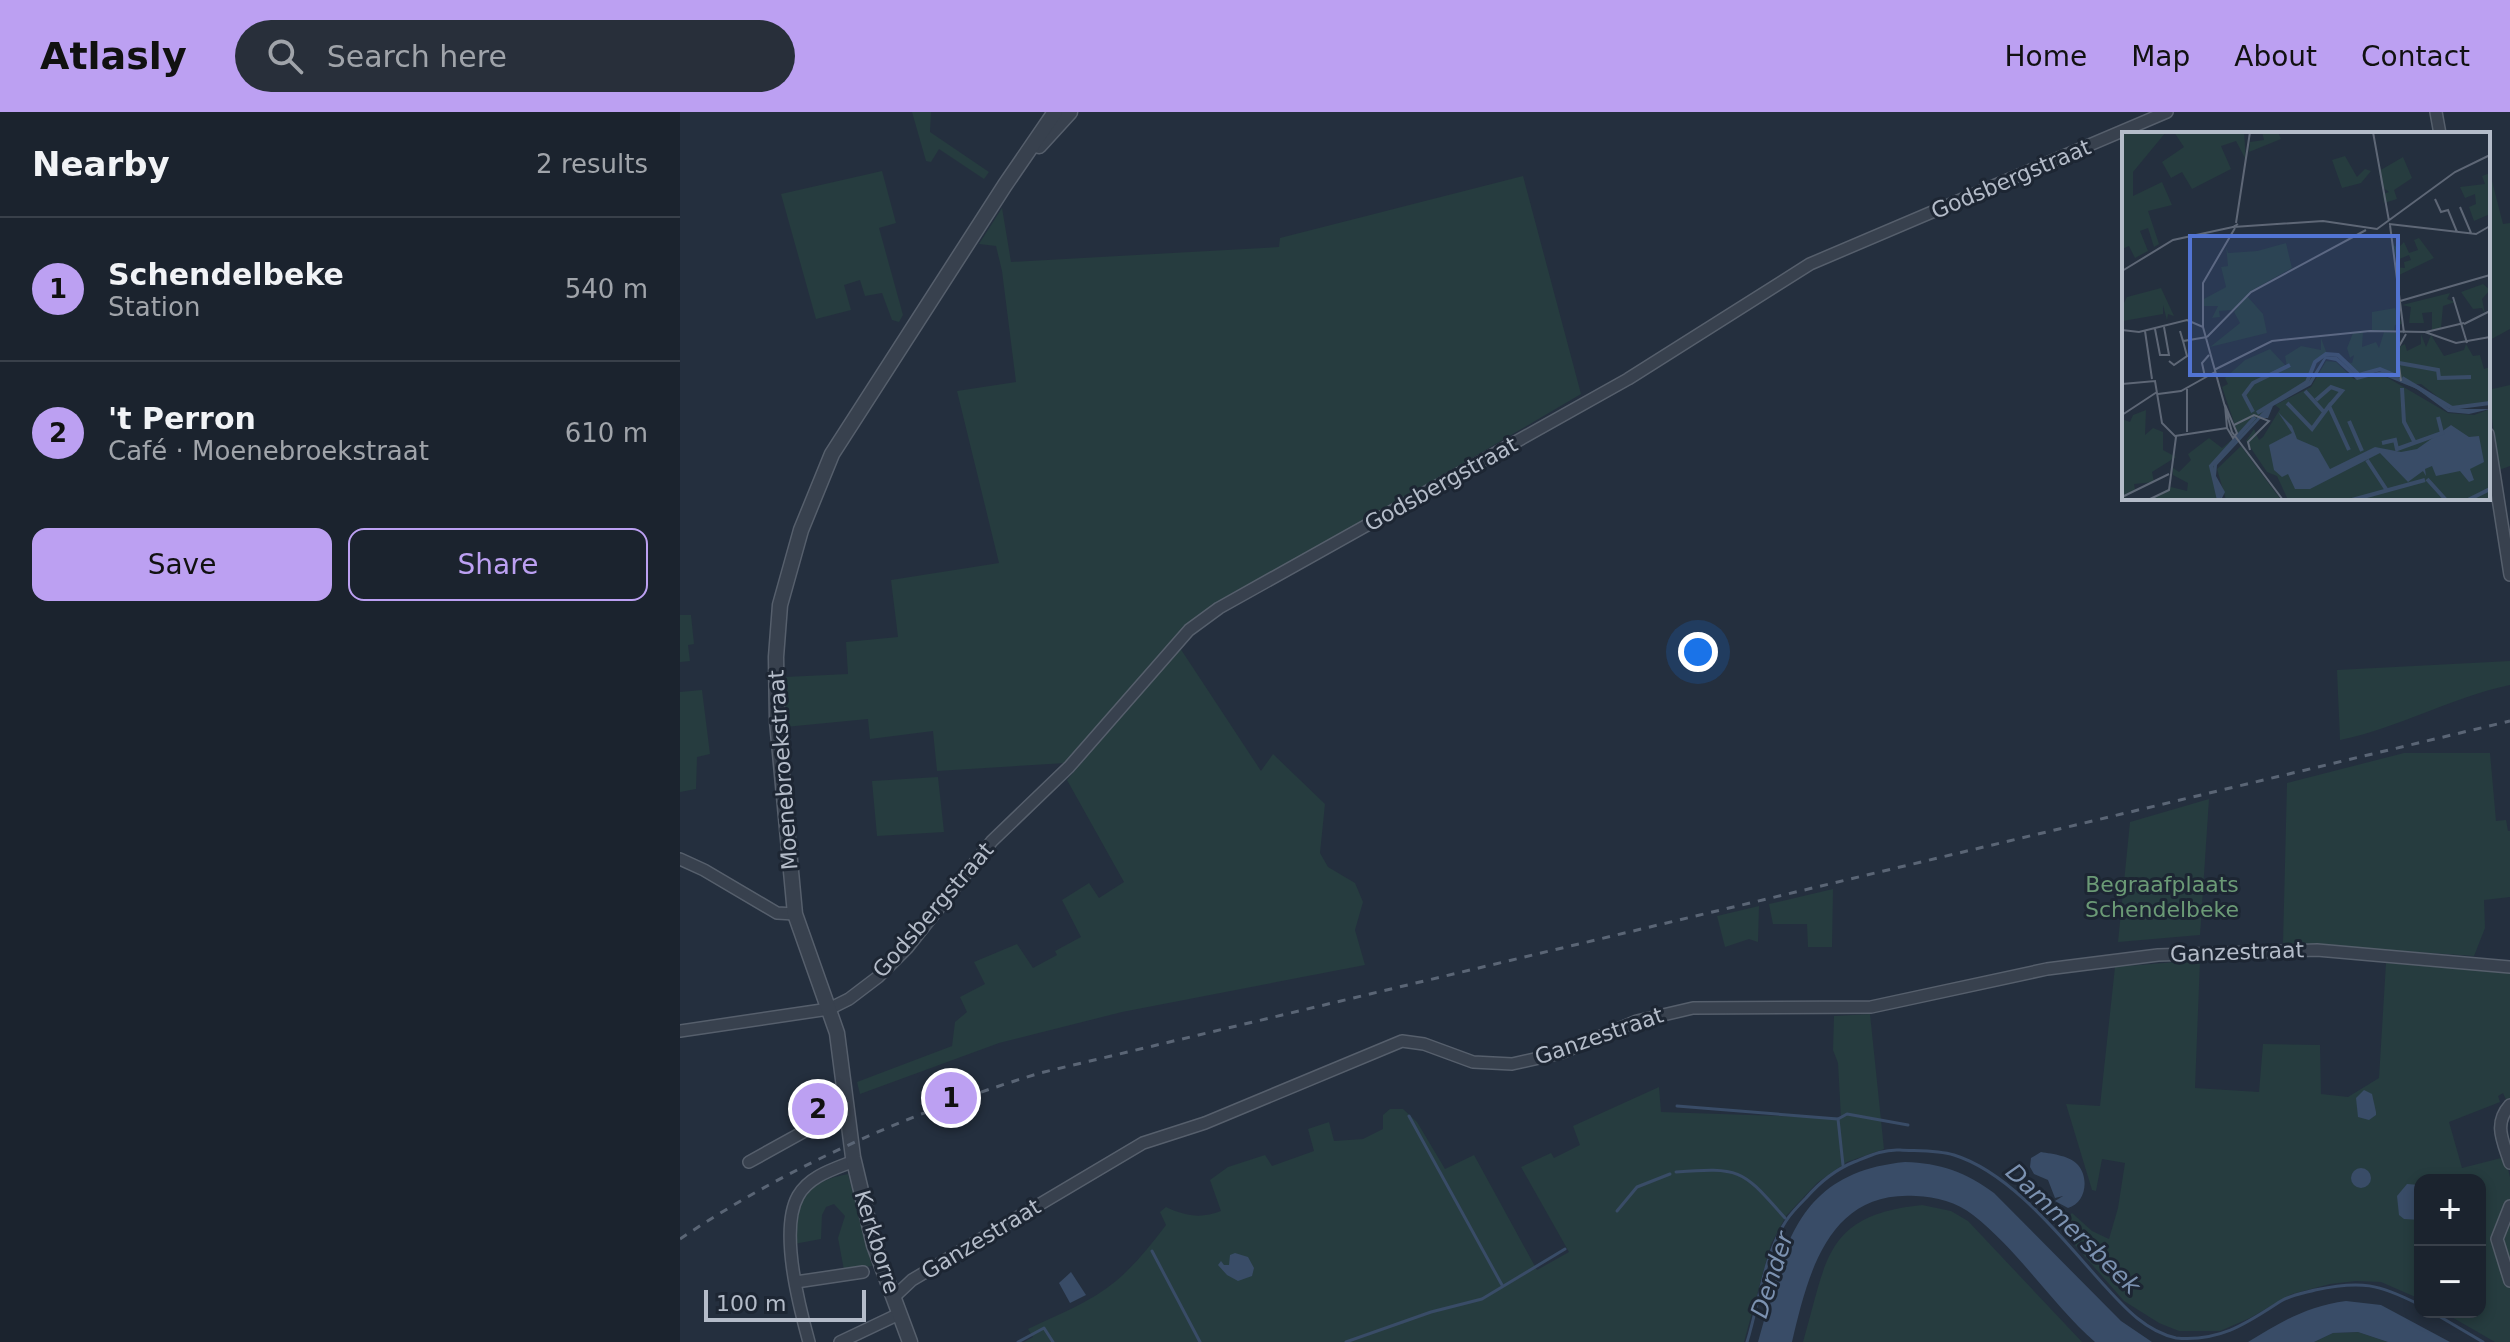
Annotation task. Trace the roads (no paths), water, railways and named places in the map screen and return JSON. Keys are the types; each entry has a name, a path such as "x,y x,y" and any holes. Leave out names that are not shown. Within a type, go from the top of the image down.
{"street":[{"name":"Moenebroekstraat","path":"851,1140 842,1056 829,1009 795,914 777,721 776,657 780,605 801,530 832,454 1055,112"},
{"name":"Moenebroekstraat","path":"1005,185 1070,112"},
{"name":"Godsbergstraat","path":"829,1009 849,999 878,977 908,947 992,841 1069,767 1189,630 1219,608 1628,379 1810,264 2167,112"},
{"path":"2436,112 2440,132"},
{"path":"2490,447 2510,575"},
{"path":"680,859 777,913 795,914"},
{"name":"Ganzestraat","path":"894,1297 912,1280 1143,1143 1205,1123 1402,1041 1424,1044 1473,1062 1512,1064 1561,1053 1637,1021 1693,1008 1871,1007 2047,969 2158,955 2317,950 2510,967"},
{"path":"680,1031 829,1009"},
{"path":"2510,1105 2503,1114 2499,1128 2510,1163"},
{"path":"749,1162 823,1121 849,1119"},
{"name":"Kerkborre","path":"851,1140 874,1245 910,1342"},
{"path":"809,1342 789,1229 797,1198 807,1185 820,1175 854,1161"},
{"path":"2510,1206 2497,1239 2510,1281"},
{"path":"796,1282 863,1272"},
{"path":"840,1342 899,1314"}],"water":[{"path":"2364,1090 2372,1094 2376,1112 2369,1120 2358,1117 2356,1098"},
{"path":"2041,1152 2071,1159 2082,1171 2084,1190 2074,1206 2068,1208 2055,1201 2063,1196 2055,1198 2048,1180 2034,1174 2030,1167 2031,1158"},
{"path":"1905,1162 1952,1170 1994,1193 2121,1321 2152,1342 2095,1342 1990,1229 1973,1215 1946,1201 1916,1196 1886,1198 1862,1207 1842,1222 1815,1264 1792,1342 1758,1342 1786,1248 1799,1222 1816,1200 1838,1182 1868,1169"},
{"path":"2361,1168 2368,1171 2371,1178 2368,1185 2361,1188 2354,1185 2351,1178 2354,1171"},
{"path":"2407,1184 2414,1185 2414,1220 2399,1215 2397,1196"},
{"path":"1235,1253 1248,1257 1254,1268 1252,1276 1238,1281 1218,1265 1221,1261 1229,1265 1230,1255"},
{"path":"1071,1272 1086,1295 1070,1303 1059,1283"},
{"path":"2346,1301 2381,1305 2450,1342 2388,1342 2358,1332 2333,1333 2314,1342 2248,1342 2307,1311"}],"waterway":[{"path":"1677,1106 1838,1119 1843,1165"},
{"path":"1838,1119 1847,1114 1908,1125"},
{"path":"1409,1116 1502,1285"},
{"name":"Dammersbeek","path":"1747,1342 1772,1248 1790,1215 1834,1173 1871,1155 1894,1150 1935,1151 1954,1155 1996,1177 2036,1210 2127,1310 2165,1335 2192,1338 2220,1334 2289,1297 2345,1285 2381,1288 2414,1302"},
{"path":"1676,1172 1715,1170 1740,1175 1785,1218"},
{"path":"1617,1211 1637,1187 1670,1174"},
{"path":"1346,1342 1431,1312 1482,1299 1565,1249"},
{"path":"1152,1251 1200,1342"},
{"name":"Dammersbeek","path":"2442,1318 2483,1342"},
{"path":"1018,1342 1044,1328 1053,1342"}],"railway":[{"path":"680,1239 765,1187 853,1143 945,1105 1040,1073 2510,721"}],"place":[{"name":"Schendelbeke","path":"951,1098"},
{"name":"'t Perron","path":"818,1109"}],"park label":[{"name":"Begraafplaats Schendelbeke","path":"2162,896"}],"water label":[{"name":"Dender","path":"1772,1275"}]}
